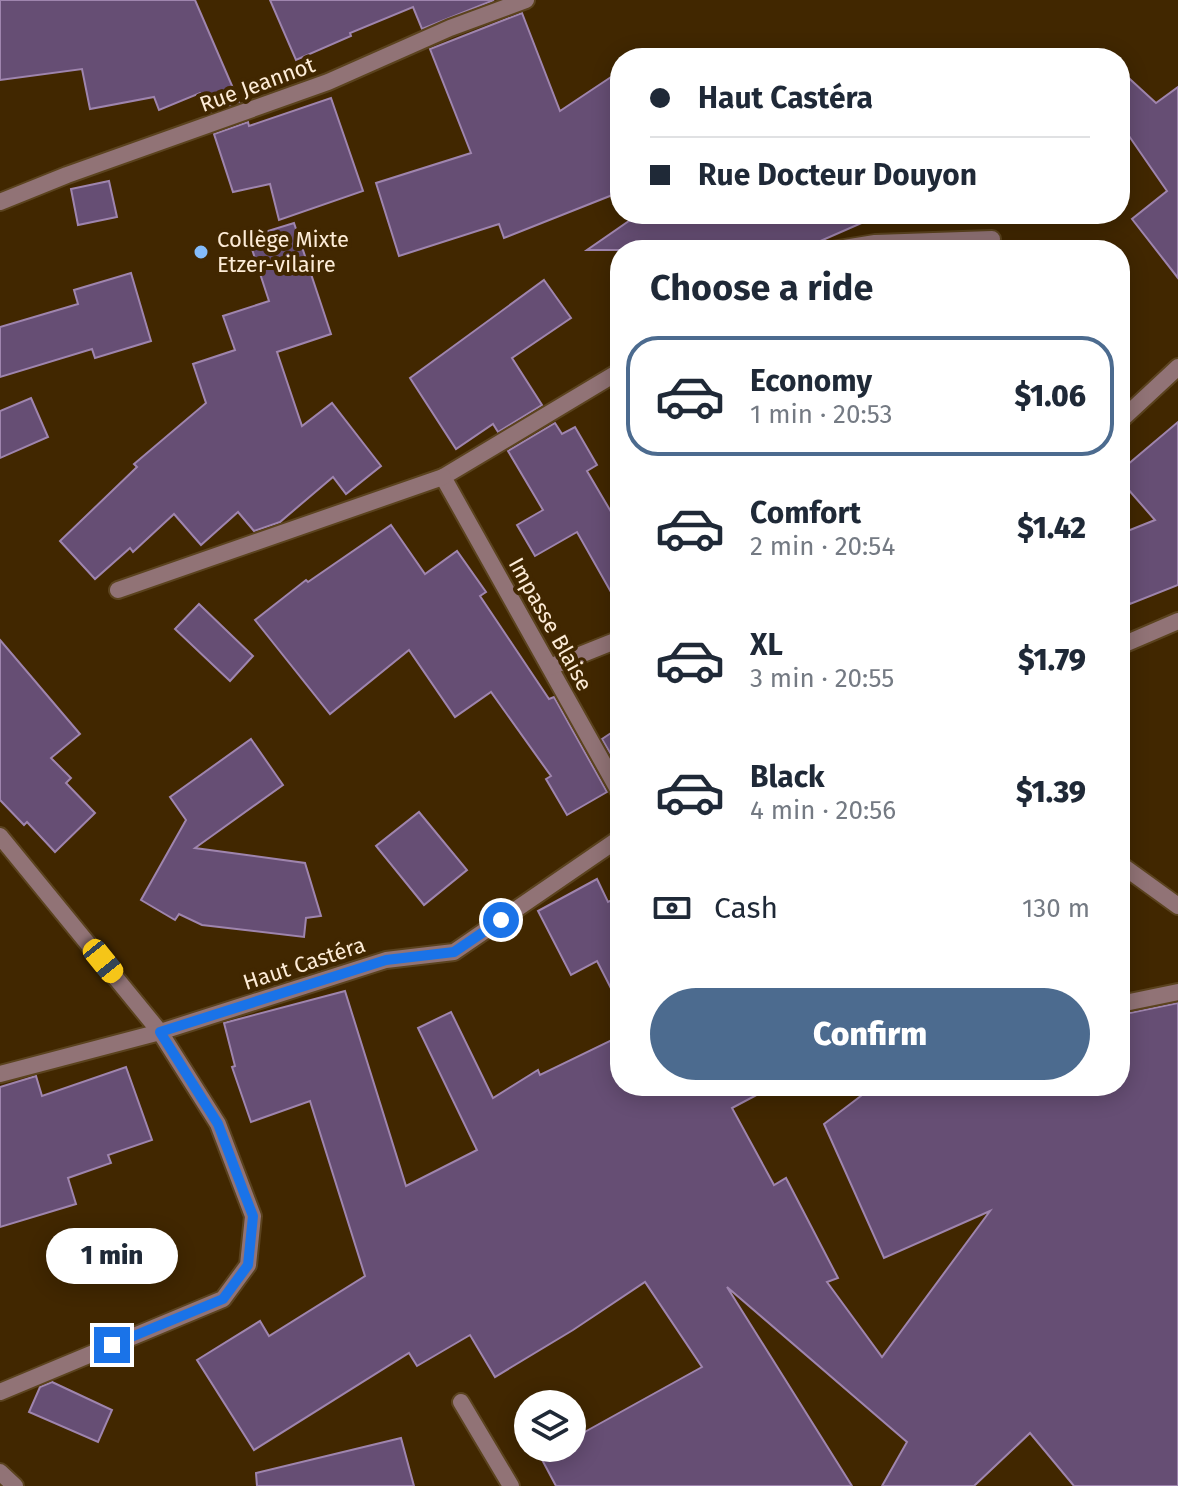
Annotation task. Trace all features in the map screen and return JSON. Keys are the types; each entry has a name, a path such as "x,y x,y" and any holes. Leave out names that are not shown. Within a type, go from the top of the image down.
{"street":[{"name":"Rue Jeannot","path":"0,202 328,82 450,28 526,0"},
{"path":"963,240 992,239"},
{"path":"1130,412 1178,367"},
{"path":"118,590 443,477 610,377"},
{"name":"Impasse Blaise","path":"443,477 610,775"},
{"path":"1130,642 1178,621"},
{"path":"550,667 610,643"},
{"path":"0,836 160,1032 218,1124 253,1216 248,1265 223,1299 0,1392"},
{"name":"Haut Castéra","path":"0,1074 160,1032 386,960 454,952 610,845"},
{"path":"1130,871 1178,906"},
{"path":"1130,1002 1178,992"},
{"path":"461,1402 511,1486"},
{"path":"0,1472 15,1486"}],"building":[{"path":"0,0 195,0 239,102 207,113 200,93 159,110 154,97 90,109 82,69 0,80"},
{"path":"270,0 494,0 422,29 413,7 296,60"},
{"path":"522,13 560,111 610,78 610,196 504,238 499,224 399,256 376,183 471,153 430,49"},
{"path":"1130,79 1156,103 1178,87 1178,278 1132,219 1167,191 1130,137"},
{"path":"331,98 363,191 279,220 270,184 233,192 214,134 248,122 249,126"},
{"path":"109,181 117,217 78,225 71,189"},
{"path":"294,223 331,334 277,352 302,426 332,403 381,466 346,494 333,477 280,522 254,531 238,512 201,545 174,514 133,552 130,548 95,579 60,541 137,467 134,464 206,403 193,364 235,350 223,316 269,301 248,237"},
{"path":"625,224 859,224 823,240 610,240 610,250 587,250"},
{"path":"131,273 151,341 95,358 92,349 0,377 0,327 78,304 74,290"},
{"path":"544,280 571,318 512,358 542,405 498,432 493,424 456,449 410,378"},
{"path":"31,398 48,437 0,458 0,411"},
{"path":"1178,422 1178,585 1130,604 1130,530 1155,520 1130,491 1130,463"},
{"path":"555,423 562,434 575,427 597,465 587,471 610,510 610,590 577,532 535,556 517,525 543,510 508,451"},
{"path":"391,525 425,574 457,551 486,592 480,596 549,699 554,697 607,792 567,815 546,779 551,776 491,692 455,717 409,650 330,714 255,620 306,580 308,582"},
{"path":"199,604 253,656 230,681 175,629"},
{"path":"0,640 80,734 51,758 71,778 66,783 95,813 55,852 27,822 24,825 0,800"},
{"path":"610,734 610,753 602,739"},
{"path":"251,739 283,785 195,848 305,863 321,916 306,918 304,937 202,925 179,914 175,920 141,900 186,820 170,797"},
{"path":"419,812 467,870 424,905 376,846"},
{"path":"597,879 610,901 610,986 597,961 571,975 538,911"},
{"path":"345,991 406,1186 477,1150 418,1028 451,1012 493,1098 538,1070 540,1075 610,1041 610,1096 755,1096 732,1108 774,1185 786,1178 838,1278 827,1282 882,1357 990,1211 884,1258 824,1124 861,1096 1130,1096 1130,1013 1178,1003 1178,1486 1074,1486 1030,1433 974,1486 882,1486 907,1442 727,1287 852,1486 556,1486 543,1462 586,1462 586,1431 702,1367 645,1282 495,1377 470,1335 417,1366 409,1353 254,1450 197,1360 260,1321 269,1336 365,1276 310,1101 251,1122 232,1067 235,1066 224,1023"},
{"path":"126,1067 152,1140 108,1155 111,1163 68,1178 76,1204 0,1227 0,1087 36,1076 42,1096"},
{"path":"52,1382 112,1410 98,1442 29,1412 40,1387"},
{"path":"401,1438 414,1486 257,1486 256,1473"}],"place":[{"name":"Collège Mixte Etzer-vilaire","path":"201,252"}],"route":[{"path":"112,1345 223,1299 248,1265 253,1216 218,1124 160,1032 386,960 454,952 501,920"}]}
